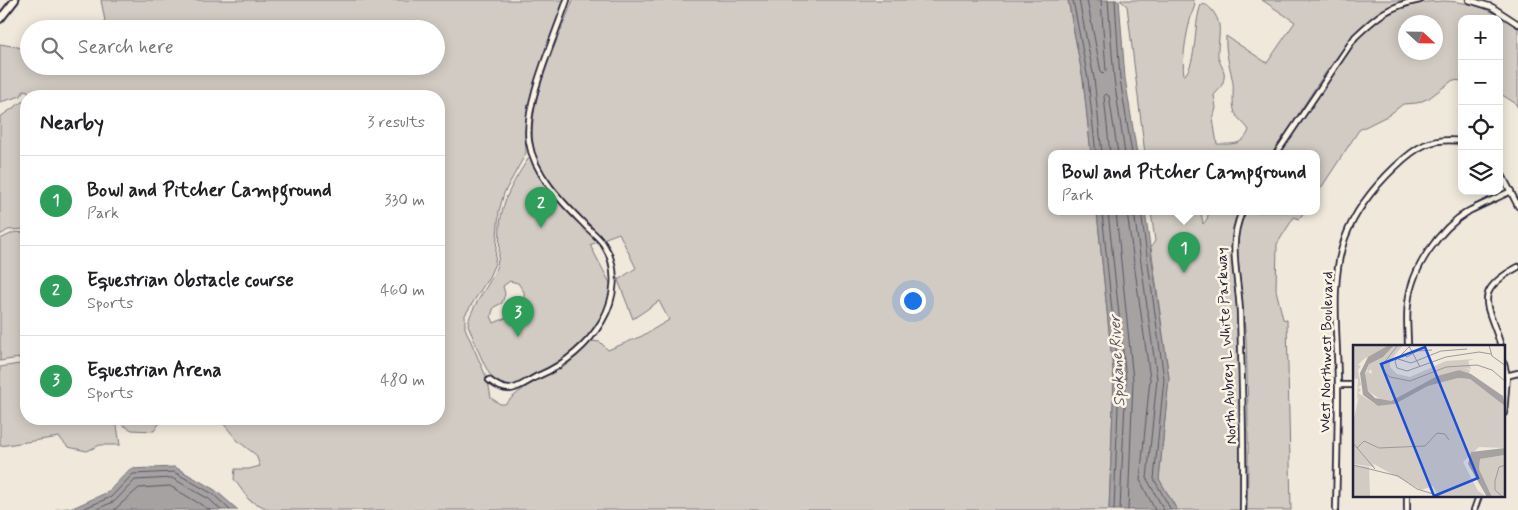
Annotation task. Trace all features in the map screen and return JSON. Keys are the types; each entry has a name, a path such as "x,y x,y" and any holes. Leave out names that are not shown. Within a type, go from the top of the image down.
{"main road":[{"path":"0,19 15,0"}],"street":[{"path":"489,380 499,388 511,390 564,362 598,327 607,314 614,291 614,280 604,244 547,184 529,142 528,126 531,107 567,0"},
{"path":"1279,150 1355,37 1371,21 1396,5 1420,0"},
{"path":"1469,0 1492,7 1518,24"},
{"name":"West Northwest Boulevard","path":"1336,510 1337,303 1339,263 1345,239 1354,217 1382,179 1421,145 1443,139 1458,141"},
{"path":"1503,177 1518,206"},
{"path":"1408,345 1408,303 1416,272 1434,244 1456,221 1469,212 1511,191"},
{"name":"North Aubrey L White Parkway","path":"1241,215 1236,226 1234,244 1240,300 1244,440 1243,510"},
{"path":"1501,345 1488,313 1487,294 1500,277 1518,268"},
{"path":"1338,385 1353,385"},
{"path":"1474,510 1478,498"}],"shaded area":[{"path":"101,0 565,0 528,107 525,131 526,153 504,193 499,211 495,263 489,277 465,315 465,328 488,381 491,398 500,404 505,404 524,388 562,366 591,341 600,342 608,350 642,336 669,320 659,301 633,319 618,280 636,268 619,233 603,239 555,189 535,153 532,136 537,97 573,0 1068,0 1083,79 1091,150 1048,150 1048,215 1097,215 1114,380 1109,510 270,510 249,500 234,479 235,469 249,469 260,466 256,455 238,441 225,425 445,425 445,90 20,90 20,96 0,102 0,44 20,47 20,75 445,75 445,20 105,20"},
{"path":"1120,0 1193,0 1195,5 1184,50 1184,76 1191,62 1201,5 1206,5 1211,9 1218,20 1218,56 1224,75 1222,85 1214,95 1216,108 1213,119 1217,144 1227,144 1236,143 1244,139 1249,130 1236,115 1234,109 1233,82 1226,36 1267,63 1295,22 1262,0 1405,0 1385,10 1366,25 1348,44 1330,66 1276,150 1145,150 1127,6"},
{"path":"1445,1 1465,3 1484,8 1499,15 1458,15 1458,81 1453,80 1429,98 1417,103 1403,104 1389,115 1359,130 1320,189 1320,150 1282,150 1330,75 1360,37 1376,21 1405,5"},
{"path":"1503,17 1518,27 1518,108 1515,103 1503,96"},
{"path":"20,103 20,229 8,230 0,235 0,117"},
{"path":"528,159 531,159 552,193 597,242 590,245 611,285 610,297 601,319 578,348 553,366 520,383 507,386 497,383 489,373 468,325 472,312 497,265 503,207 510,190","holes":["510,281 518,283 524,292 525,310 494,323 491,316 494,307 502,303 505,294 503,286"]},
{"path":"1151,215 1202,215 1203,224 1208,215 1239,215 1233,250 1239,310 1241,510 1177,510 1159,479 1169,378 1151,247 1155,241"},
{"path":"1244,215 1302,215 1299,219 1294,217 1277,244 1276,290 1283,319 1287,320 1291,510 1247,510 1246,339 1237,259 1240,227"},
{"path":"15,232 20,232 20,358 0,361 0,239"},
{"path":"20,364 20,425 117,425 120,445 100,445 87,451 68,447 59,437 0,446 0,367"},
{"path":"123,425 158,425 154,431 132,430"}],"water":[{"path":"1068,0 1119,0 1125,78 1136,150 1091,150 1083,79"},
{"name":"Spokane River","path":"1097,215 1145,215 1169,378 1159,479 1177,510 1109,510 1114,380"},
{"path":"175,467 215,490 238,510 55,510 75,507 108,492 130,469"}],"place":[{"name":"Equestrian Obstacle course","path":"541,228"},
{"name":"Bowl and Pitcher Campground","path":"1184,273"},
{"name":"Equestrian Arena","path":"518,337"}]}
